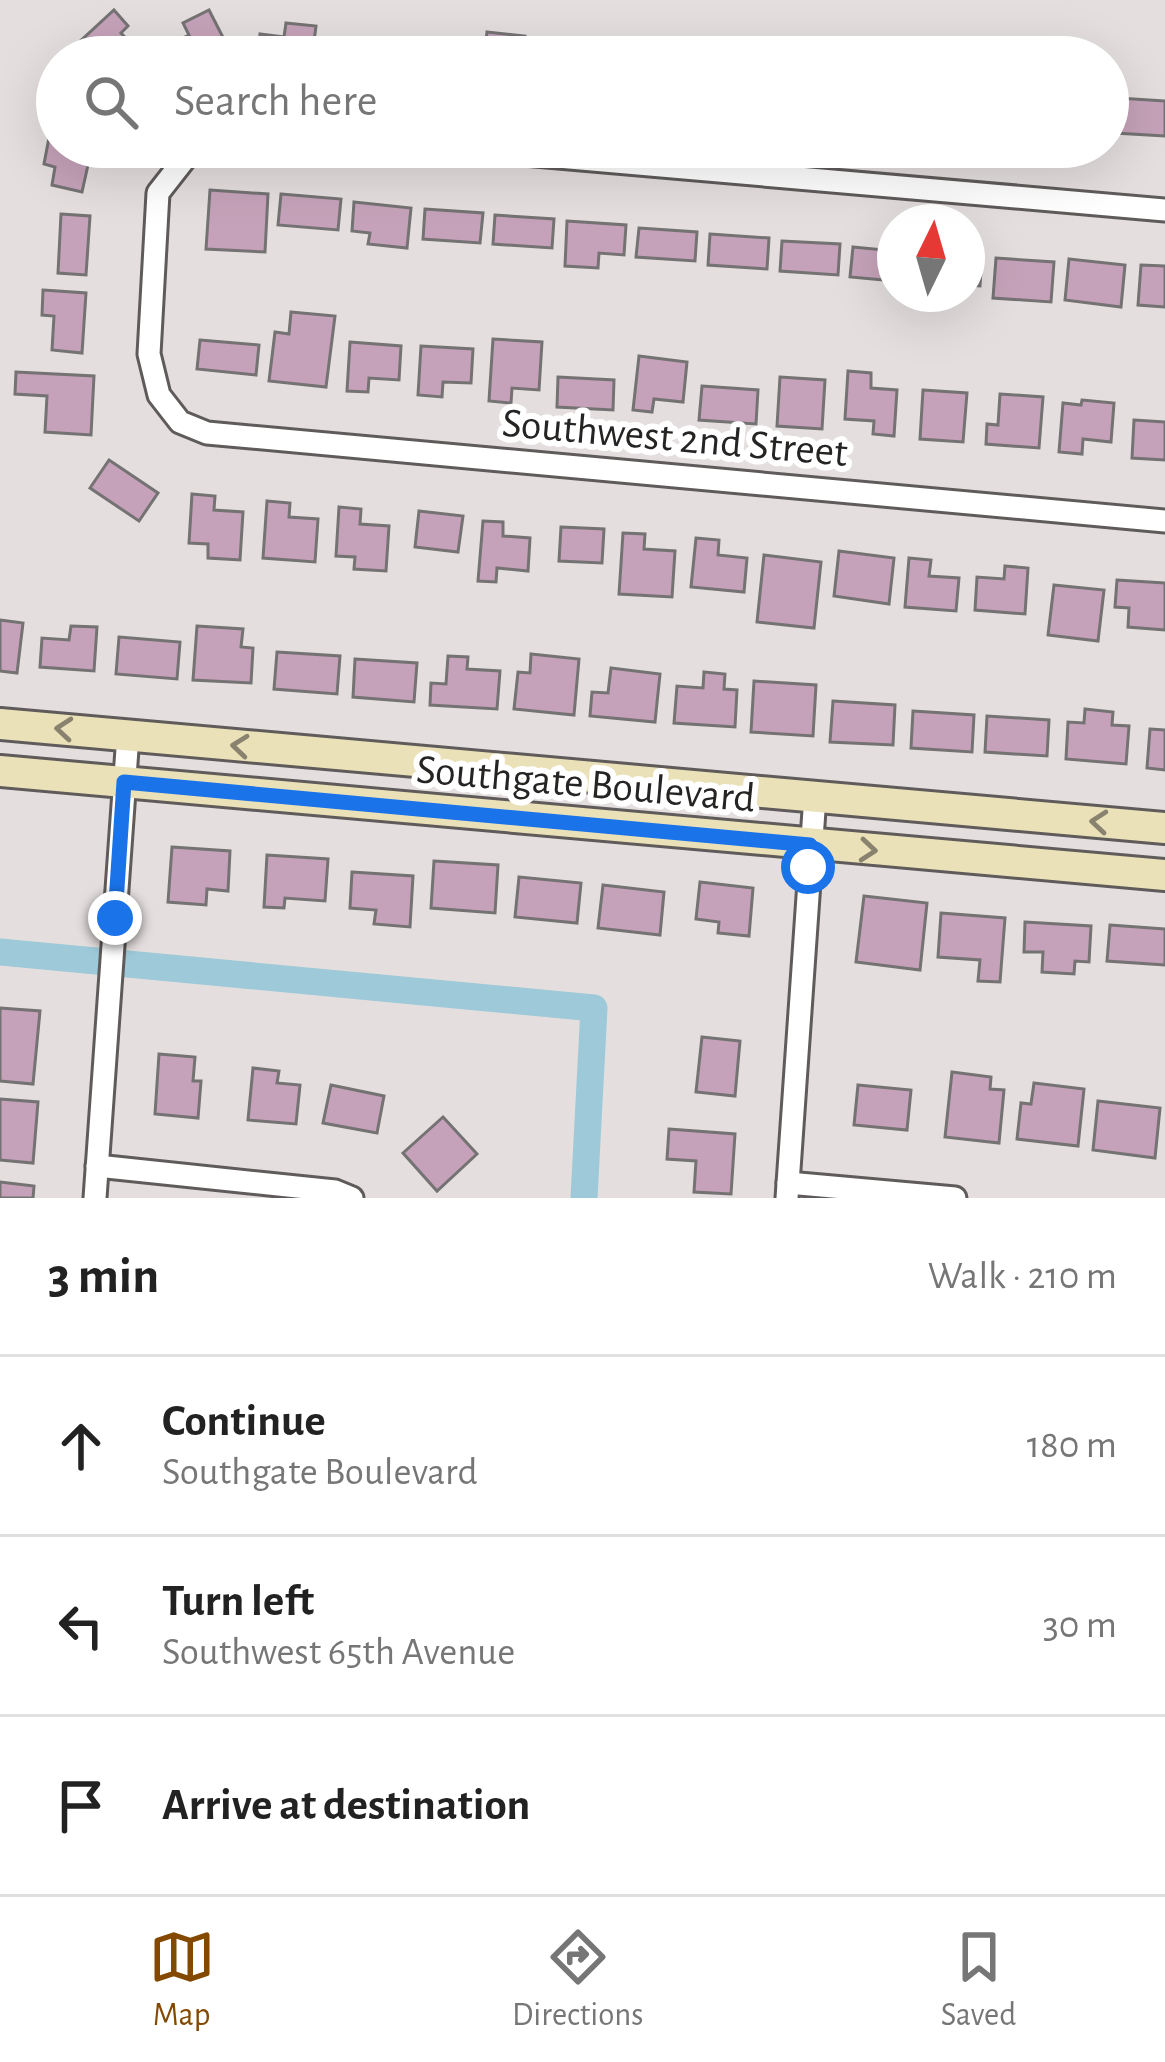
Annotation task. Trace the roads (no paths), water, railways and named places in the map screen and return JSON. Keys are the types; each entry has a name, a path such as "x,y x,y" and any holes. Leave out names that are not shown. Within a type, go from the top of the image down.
{"main road":[{"name":"Southgate Boulevard","path":"0,724 1165,827"},
{"name":"Southgate Boulevard","path":"0,770 1165,875"}],"street":[{"name":"Southwest 2nd Street","path":"178,168 158,194 148,354 159,395 179,422 207,433 1165,520"},
{"path":"684,168 1165,210"},
{"path":"95,1198 128,734"},
{"path":"815,796 788,1190 955,1198"},
{"path":"97,1166 335,1191 352,1198"}],"waterway":[{"path":"0,952 594,1008 584,1198"}]}
